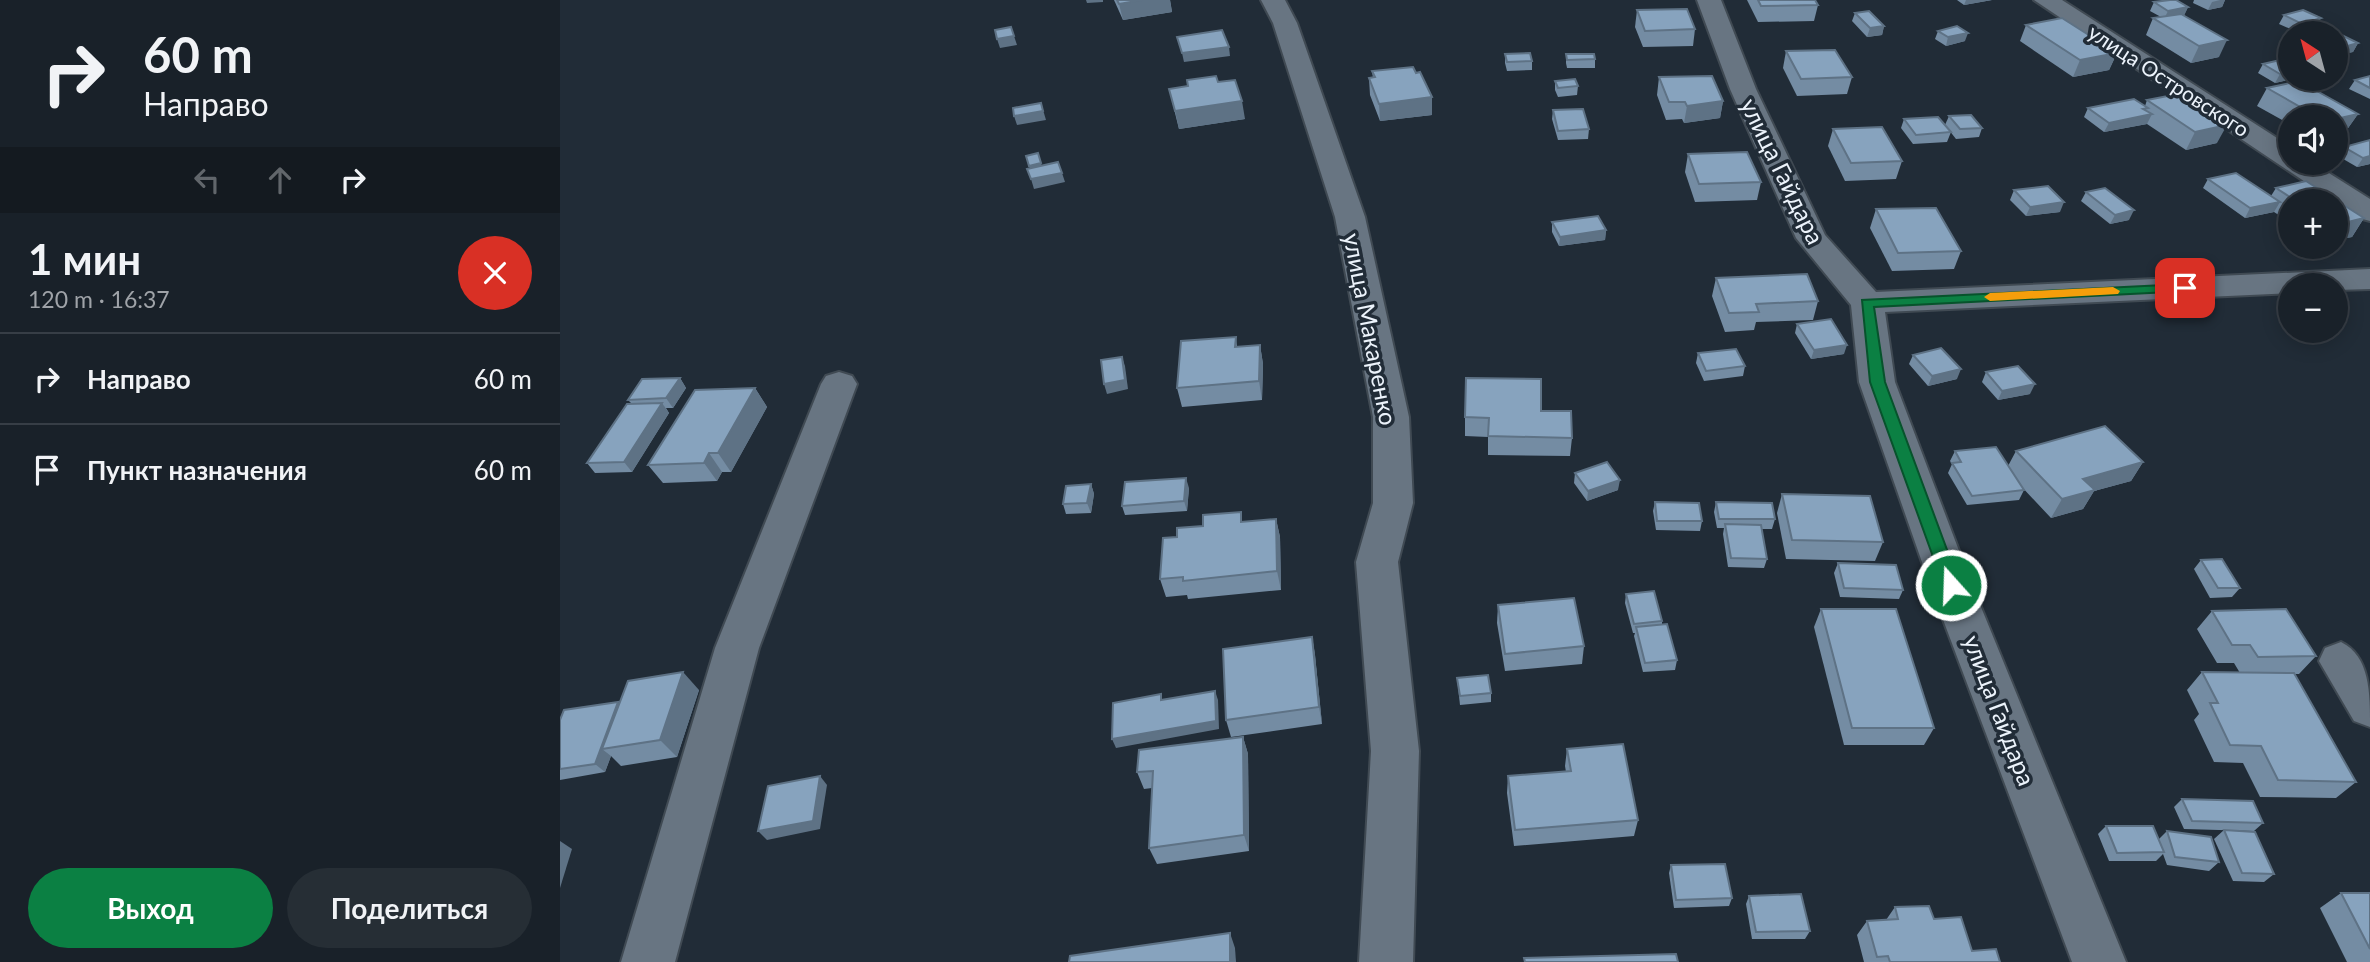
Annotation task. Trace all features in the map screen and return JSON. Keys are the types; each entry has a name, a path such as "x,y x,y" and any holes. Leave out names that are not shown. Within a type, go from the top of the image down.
{"street":[{"name":"улица Макаренко","path":"1273,0 1284,23 1350,217 1391,417 1393,503 1377,562 1395,751 1386,962"},
{"name":"улица Гайдара","path":"1709,0 1743,89 1811,238 1867,303 1877,382 1951,585 2099,962"},
{"name":"улица Островского","path":"2046,0 2278,153"},
{"name":"улица Островского","path":"2312,175 2370,212"},
{"path":"1867,303 2370,279"},
{"path":"648,962 737,648 839,384"},
{"path":"2341,661 2370,707"}],"building":[{"path":"1117,0 1142,0 1119,4"},
{"path":"1758,0 1815,0 1818,5 1761,6"},
{"path":"2176,0 2188,7 2168,11 2154,2"},
{"path":"1687,9 1695,29 1645,31 1637,10"},
{"path":"2303,10 2321,18 2296,21 2284,15"},
{"path":"1869,11 1884,26 1870,28 1855,13"},
{"path":"2181,14 2227,40 2199,46 2153,18"},
{"path":"2062,18 2117,53 2080,60 2026,25"},
{"path":"1957,26 1968,33 1948,37 1938,31"},
{"path":"1011,27 1014,36 997,39 995,30"},
{"path":"1222,30 1229,47 1182,53 1177,37"},
{"path":"2348,38 2358,43 2348,46"},
{"path":"1835,50 1852,77 1801,79 1786,51"},
{"path":"1530,53 1532,61 1507,62 1505,54"},
{"path":"1566,54 1594,54 1595,59 1567,60"},
{"path":"2278,60 2278,73 2263,64"},
{"path":"1413,67 1416,73 1420,72 1432,97 1379,104 1369,78 1375,77 1372,71"},
{"path":"1216,76 1218,82 1235,80 1242,101 1175,111 1169,89 1188,86 1187,80"},
{"path":"1712,76 1723,101 1687,106 1685,102 1669,102 1659,77"},
{"path":"2370,76 2370,88 2355,80"},
{"path":"1575,79 1578,86 1558,88 1555,81"},
{"path":"2278,86 2278,91 2317,91 2342,105 2297,105 2267,88"},
{"path":"2178,94 2227,125 2195,132 2147,100"},
{"path":"2134,99 2152,114 2109,123 2088,108"},
{"path":"1041,103 1043,111 1014,116 1013,108"},
{"path":"2348,108 2358,114 2348,116"},
{"path":"1583,109 1589,129 1558,131 1553,110"},
{"path":"1971,115 1982,128 1960,129 1949,116"},
{"path":"1938,117 1951,132 1916,135 1904,119"},
{"path":"1882,127 1902,161 1851,163 1833,129"},
{"path":"2370,140 2370,156 2363,158 2348,149 2348,146"},
{"path":"1747,152 1761,182 1699,184 1688,154"},
{"path":"1038,153 1041,163 1029,166 1026,156"},
{"path":"1058,162 1062,173 1031,179 1027,169"},
{"path":"2236,173 2278,202 2250,208 2208,179"},
{"path":"2306,181 2319,189 2278,189 2276,188"},
{"path":"2048,186 2064,202 2030,207 2014,190"},
{"path":"2105,188 2134,210 2115,215 2086,192"},
{"path":"1936,208 1961,251 1898,253 1876,209"},
{"path":"2348,208 2364,218 2348,222"},
{"path":"1598,216 1606,230 1560,237 1552,222"},
{"path":"1807,274 1818,301 1756,304 1759,312 1729,313 1716,278"},
{"path":"1831,319 1847,345 1814,350 1797,324"},
{"path":"1236,337 1235,347 1260,345 1259,381 1177,388 1181,341"},
{"path":"1941,348 1961,369 1932,376 1913,355"},
{"path":"1736,349 1745,366 1706,371 1698,353"},
{"path":"1122,357 1125,380 1104,384 1101,360"},
{"path":"2018,366 2035,384 2002,391 1986,372"},
{"path":"680,378 666,398 628,400 642,379"},
{"path":"1466,378 1541,379 1541,411 1571,411 1572,438 1488,436 1489,418 1465,417"},
{"path":"755,388 718,453 709,453 704,463 648,465 695,390"},
{"path":"662,403 624,462 587,463 627,404"},
{"path":"2105,426 2143,462 2083,479 2095,490 2062,499 2016,451"},
{"path":"1996,447 2024,490 1972,496 1952,463 1961,462 1955,451"},
{"path":"1607,462 1620,480 1588,491 1575,473"},
{"path":"1186,478 1184,501 1122,506 1125,482"},
{"path":"1091,484 1087,503 1063,504 1066,486"},
{"path":"1782,494 1870,496 1883,542 1792,540"},
{"path":"1655,502 1699,503 1702,521 1657,521"},
{"path":"1716,502 1772,503 1775,519 1719,519"},
{"path":"1241,512 1241,522 1276,519 1277,571 1183,581 1183,577 1160,579 1163,538 1177,537 1177,528 1203,526 1203,515"},
{"path":"1725,524 1761,525 1767,559 1731,558"},
{"path":"2222,559 2240,588 2218,588 2201,560"},
{"path":"1838,563 1896,565 1903,590 1844,588"},
{"path":"1654,591 1662,621 1634,624 1626,594"},
{"path":"1574,598 1584,646 1505,654 1498,605"},
{"path":"1821,609 1896,609 1934,728 1852,728"},
{"path":"2286,609 2316,656 2258,657 2250,645 2232,645 2212,611"},
{"path":"1667,624 1677,660 1645,663 1636,627"},
{"path":"1312,637 1319,707 1226,720 1223,649"},
{"path":"683,672 660,740 602,749 628,681"},
{"path":"2202,672 2294,673 2356,782 2278,780 2261,746 2230,745 2210,703 2218,703"},
{"path":"1488,675 1491,693 1460,696 1457,678"},
{"path":"1215,691 1216,721 1112,739 1113,703 1161,694 1161,700"},
{"path":"618,702 595,764 560,769 560,720 564,710"},
{"path":"1243,737 1244,835 1149,848 1153,771 1137,772 1139,750"},
{"path":"1623,744 1638,820 1515,830 1508,776 1571,771 1567,749"},
{"path":"820,776 813,821 758,831 768,786"},
{"path":"2182,799 2253,801 2263,823 2192,821"},
{"path":"2106,826 2153,826 2164,852 2117,853"},
{"path":"2224,830 2255,832 2274,874 2242,873"},
{"path":"2167,831 2211,837 2219,862 2175,857"},
{"path":"1725,864 1732,898 1676,900 1671,865"},
{"path":"2341,893 2370,893 2370,949"},
{"path":"1801,894 1810,931 1756,932 1749,896"},
{"path":"1929,906 1934,919 1961,917 1972,951 1996,949 2000,962 1890,962 1888,956 1877,957 1867,921 1898,919 1895,907"},
{"path":"1230,933 1230,962 1069,962 1070,956"},
{"path":"1676,954 1678,962 1525,962 1524,958"}],"slow traffic":[{"path":"1990,297 2113,291"}],"route":[{"path":"1951,585 1877,382 1867,303 2185,288"}]}
